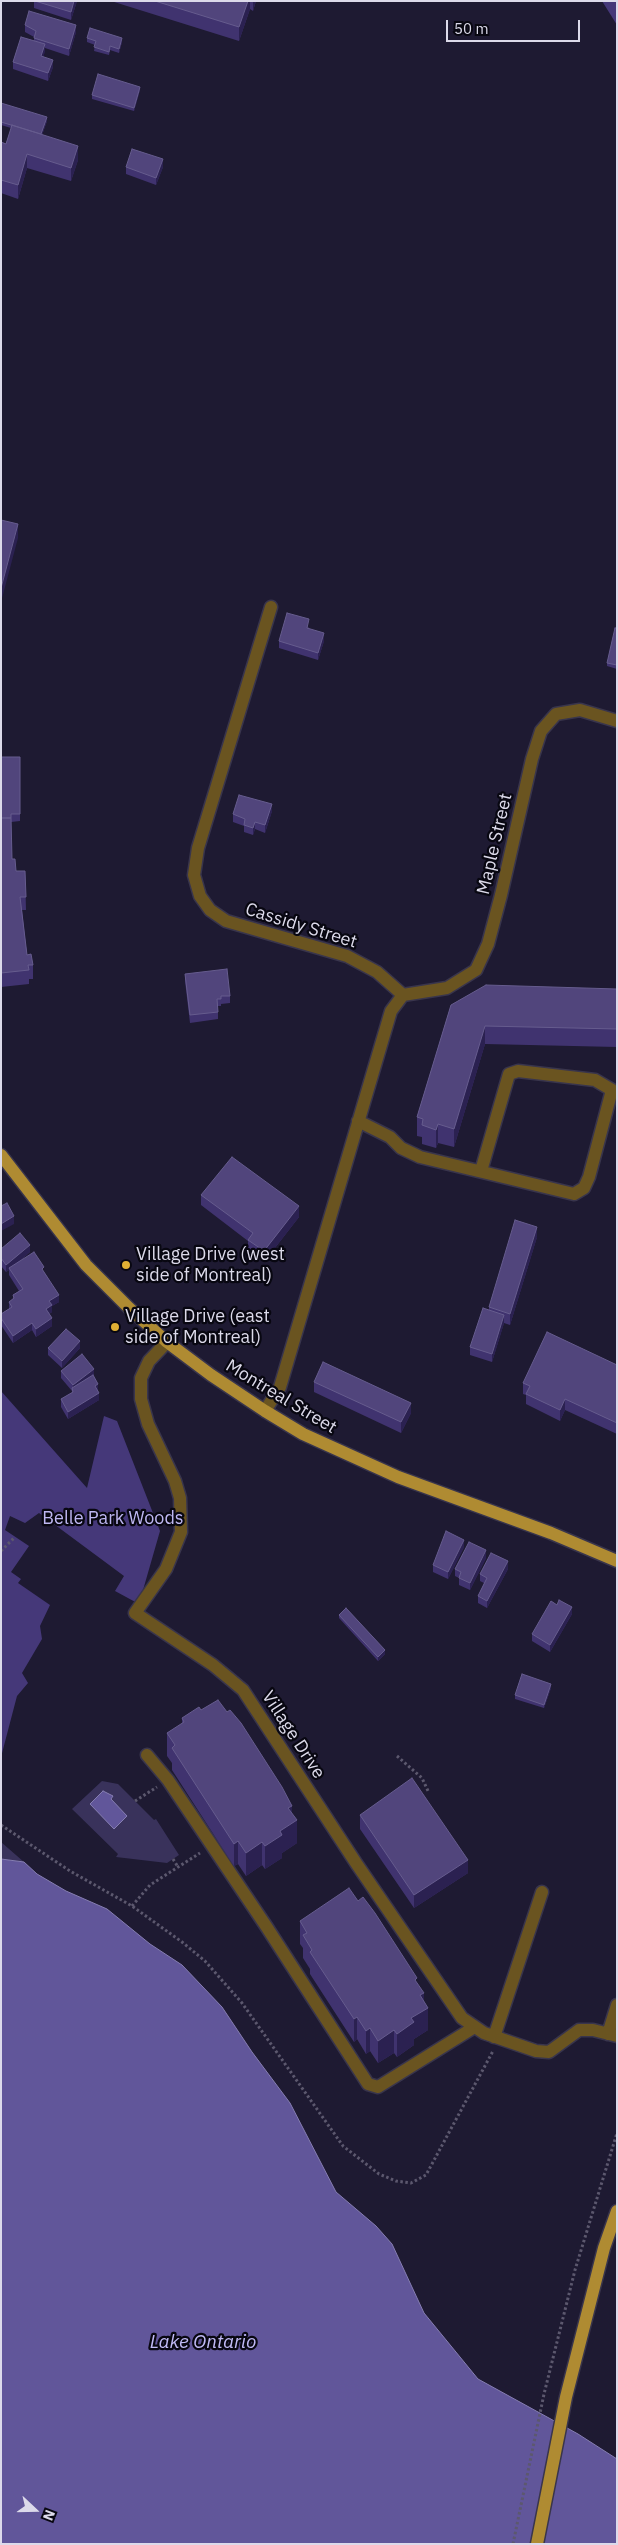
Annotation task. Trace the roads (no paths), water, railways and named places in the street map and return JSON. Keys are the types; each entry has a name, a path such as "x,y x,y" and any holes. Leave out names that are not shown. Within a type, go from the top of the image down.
{"main road":[{"name":"Montreal Street","path":"1,1155 86,1265 129,1308 167,1342 211,1375 265,1411 303,1434 389,1473 551,1533 617,1561"},
{"path":"537,2544 566,2398 604,2248 617,2211"}],"street":[{"name":"Cassidy Street","path":"271,607 198,848 194,875 200,896 210,910 226,921 348,956 377,972 403,995"},
{"name":"Maple Street","path":"403,995 447,988 476,970 488,944 532,758 541,731 556,714 580,710 617,721"},
{"path":"265,1411 280,1387 391,1011 403,995"},
{"path":"358,1121 390,1137 401,1148 420,1156 480,1171 574,1194 584,1188 589,1177 612,1090 595,1080 518,1071 509,1074 480,1171"},
{"name":"Village Drive","path":"167,1342 150,1360 141,1378 141,1399 148,1424 175,1481 182,1513 181,1532 166,1569 135,1612 213,1665 243,1690 452,2006 473,2028 536,2051 549,2052 579,2030 612,2035"},
{"path":"147,1755 168,1780 266,1926 368,2084 378,2087 473,2028"},
{"path":"494,2037 542,1892"},
{"path":"612,2035 617,2005"}],"water":[{"path":"103,1791 113,1796 111,1799 127,1816 114,1829 90,1804"},
{"name":"Lake Ontario","path":"1,1859 24,1862 37,1874 66,1891 107,1909 150,1944 182,1965 222,2007 252,2052 290,2103 336,2192 376,2226 392,2244 424,2313 478,2379 578,2434 617,2459 617,2544 1,2544"}],"place":[{"name":"Village Drive (west side of Montreal)","path":"126,1265"},
{"name":"Village Drive (east side of Montreal)","path":"115,1327"}],"park label":[{"name":"Belle Park Woods","path":"113,1519"}]}
